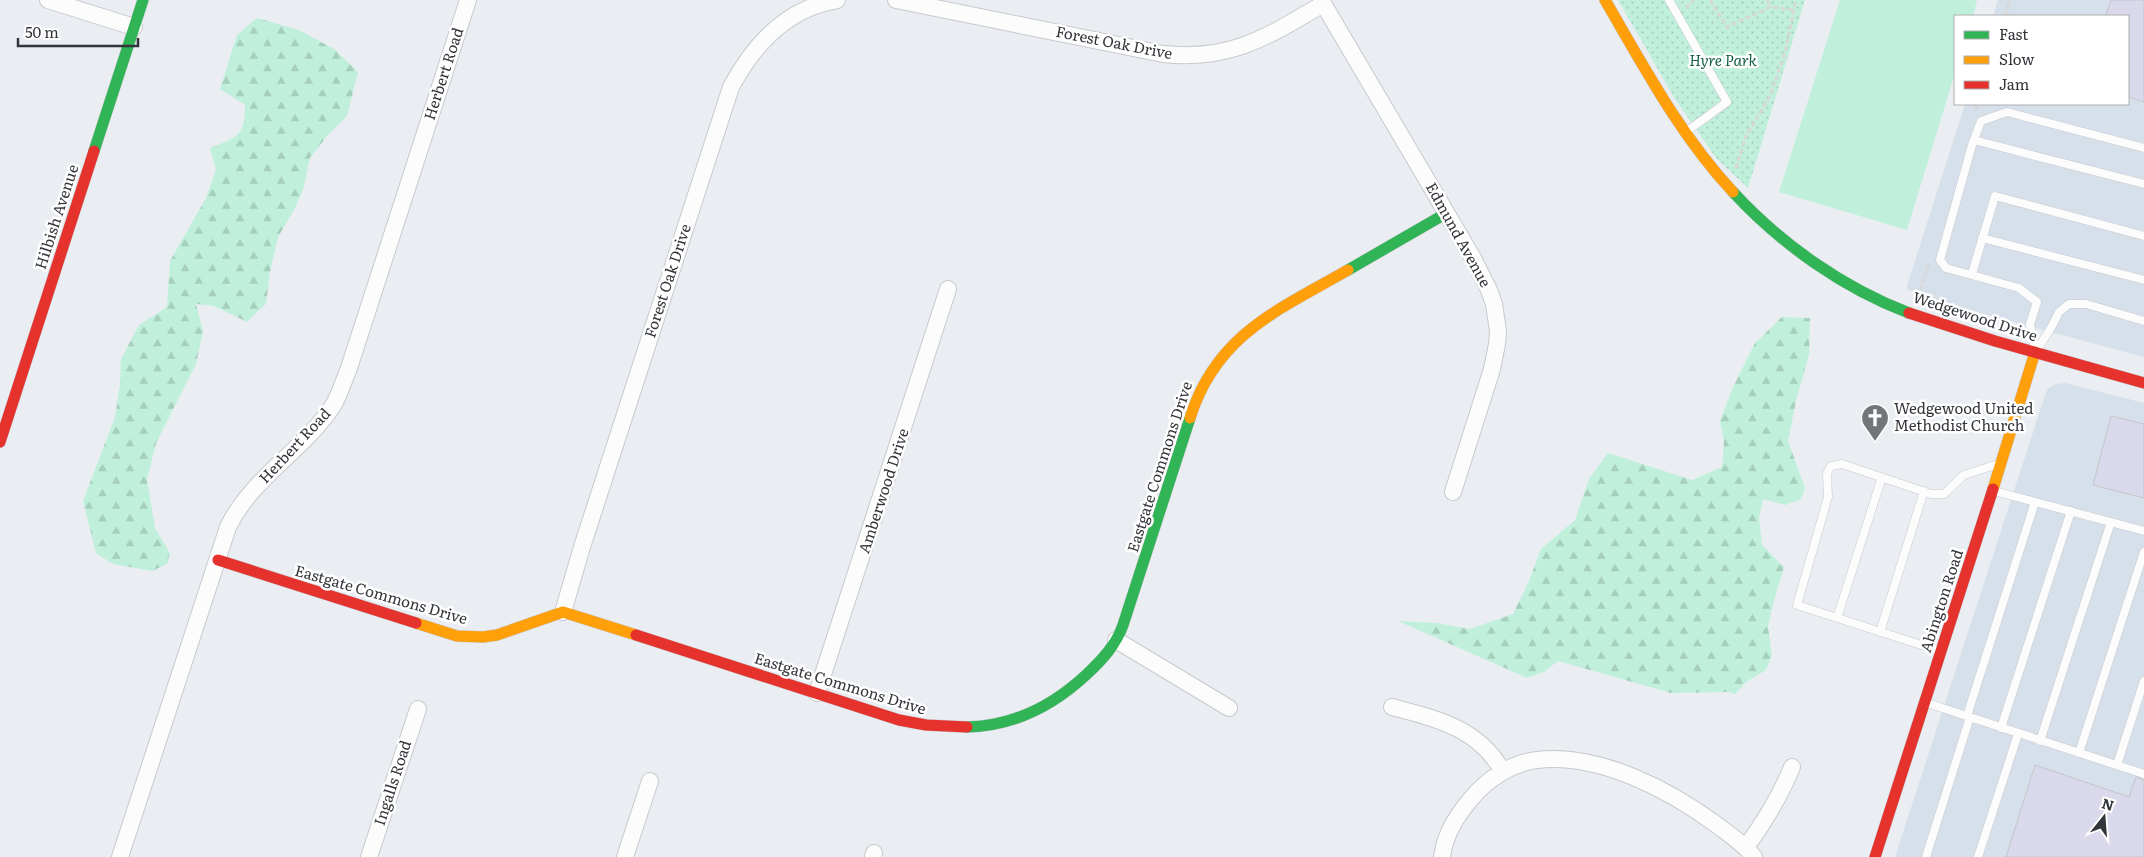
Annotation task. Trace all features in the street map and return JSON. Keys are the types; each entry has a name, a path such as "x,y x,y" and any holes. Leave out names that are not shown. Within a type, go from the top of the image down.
{"street":[{"path":"48,0 134,27"},
{"name":"Hilbish Avenue","path":"0,442 143,0"},
{"name":"Herbert Road","path":"120,857 228,527 250,493 319,424 334,403 350,368 468,0"},
{"name":"Forest Oak Drive","path":"563,612 591,519 732,87 750,54 768,34 799,13 814,6 836,0"},
{"name":"Forest Oak Drive","path":"896,0 1163,54 1188,56 1215,54 1244,46 1274,32 1322,2"},
{"name":"Wedgewood Drive","path":"1605,0 1685,133 1730,189 1792,246 1845,282 1879,300 1936,324 2144,383"},
{"name":"Edmund Avenue","path":"1322,2 1394,123 1445,214 1473,258 1494,304 1498,331 1492,369 1453,492"},
{"name":"Eastgate Commons Drive","path":"218,560 457,636 483,637 496,635 563,612 899,720 923,726 948,729 993,725 1028,715 1058,699 1082,680 1116,640 1138,581 1199,392 1218,359 1247,330 1274,312 1445,214"},
{"name":"Amberwood Drive","path":"817,693 948,288"},
{"name":"Abington Road","path":"1875,857 1942,652 2035,352"},
{"path":"1116,640 1229,708"},
{"path":"1392,707 1438,720 1456,728 1489,750 1503,772"},
{"name":"Ingalls Road","path":"369,857 418,709"},
{"path":"1442,857 1447,836 1459,814 1476,792 1503,772 1524,764 1549,760 1588,764 1623,774 1658,788 1691,806 1750,852 1780,796 1792,767"},
{"path":"625,857 650,781"}],"lane":[{"path":"1669,0 1727,102 1685,133"},
{"path":"2035,352 2030,324 2037,302 2019,288 1946,268 1940,260 1981,121 2007,112 2144,148"},
{"path":"1974,140 2144,184"},
{"path":"1972,274 1995,196 2144,236"},
{"path":"1982,238 2144,280"},
{"path":"2035,352 2052,328 2059,312 2069,304 2086,304 2144,321"},
{"path":"1942,652 1797,605 1828,497 1827,473 1831,466 1842,464 1924,491 1944,494 1964,475 2000,464"},
{"path":"1837,618 1882,477"},
{"path":"1993,490 2144,531"},
{"path":"1880,632 1924,491"},
{"path":"1928,856 1968,717 2035,502"},
{"path":"2001,728 2071,512"},
{"path":"2040,741 2111,522"},
{"path":"2079,753 2144,552"},
{"path":"2117,765 2144,681"},
{"path":"1925,703 2144,774"},
{"path":"1978,857 2018,734"}],"path":[{"path":"1710,0 1727,27 1770,7 1794,10"},
{"path":"1767,0 1770,7"},
{"path":"1730,189 1746,136 1770,96 1785,53 1796,0"},
{"path":"2005,15 2010,0"}],"shaded area":[{"path":"1998,0 2144,0 2144,357 1950,305 1906,289 1965,105 2129,105 2129,15 1993,15"},
{"path":"2065,383 2144,403 2144,857 1895,857 2047,389 2056,384"}],"green space":[{"name":"Hyre Park","path":"1618,0 1805,0 1748,188 1716,158 1675,99"},
{"path":"1840,0 1977,0 1973,15 1954,15 1954,76 1907,230 1779,192"},
{"path":"257,18 299,30 334,49 358,72 347,116 327,136 310,158 303,190 278,237 270,272 266,304 247,322 214,306 196,304 203,331 196,364 156,443 147,480 155,528 170,553 167,564 152,571 113,564 96,553 83,501 115,417 120,384 121,359 139,325 167,307 170,261 206,198 216,170 210,148 233,138 241,130 245,116 245,105 220,89 237,35"},
{"path":"1782,317 1810,318 1809,355 1796,401 1788,441 1805,488 1801,499 1785,505 1763,499 1759,518 1762,545 1784,567 1768,627 1772,655 1766,670 1746,682 1735,694 1729,692 1671,693 1558,661 1544,672 1527,678 1398,621 1437,623 1470,629 1513,614 1529,581 1541,549 1575,520 1589,479 1608,453 1692,480 1722,467 1724,442 1720,421 1733,387 1755,343"}],"building":[{"path":"2111,0 2144,0 2144,102 2129,97 2129,15 2106,15"},
{"path":"2111,416 2144,424 2144,498 2093,485"},
{"path":"2035,765 2129,797 2136,777 2144,780 2144,857 2006,857"}],"traffic: fast":[{"path":"94,151 143,0"},
{"path":"1733,192 1771,229 1814,263 1860,291 1909,313"},
{"path":"1348,270 1445,214"},
{"path":"967,727 1000,723 1046,705 1087,674 1112,646 1123,625 1190,418"}],"traffic: slow":[{"path":"1605,0 1679,124 1733,192"},
{"path":"1190,418 1201,389 1216,365 1233,345 1252,328 1274,313 1348,270"},
{"path":"1993,489 2035,352"},
{"path":"416,623 457,636 483,637 497,635 563,612 636,635"}],"traffic: jam":[{"path":"0,442 94,151"},
{"path":"1909,313 1995,341 2144,383"},
{"path":"1875,857 1993,489"},
{"path":"218,560 416,623"},
{"path":"636,635 899,720 926,725 967,727"}],"place":[{"name":"Wedgewood United Methodist Church","path":"1875,442"}]}
